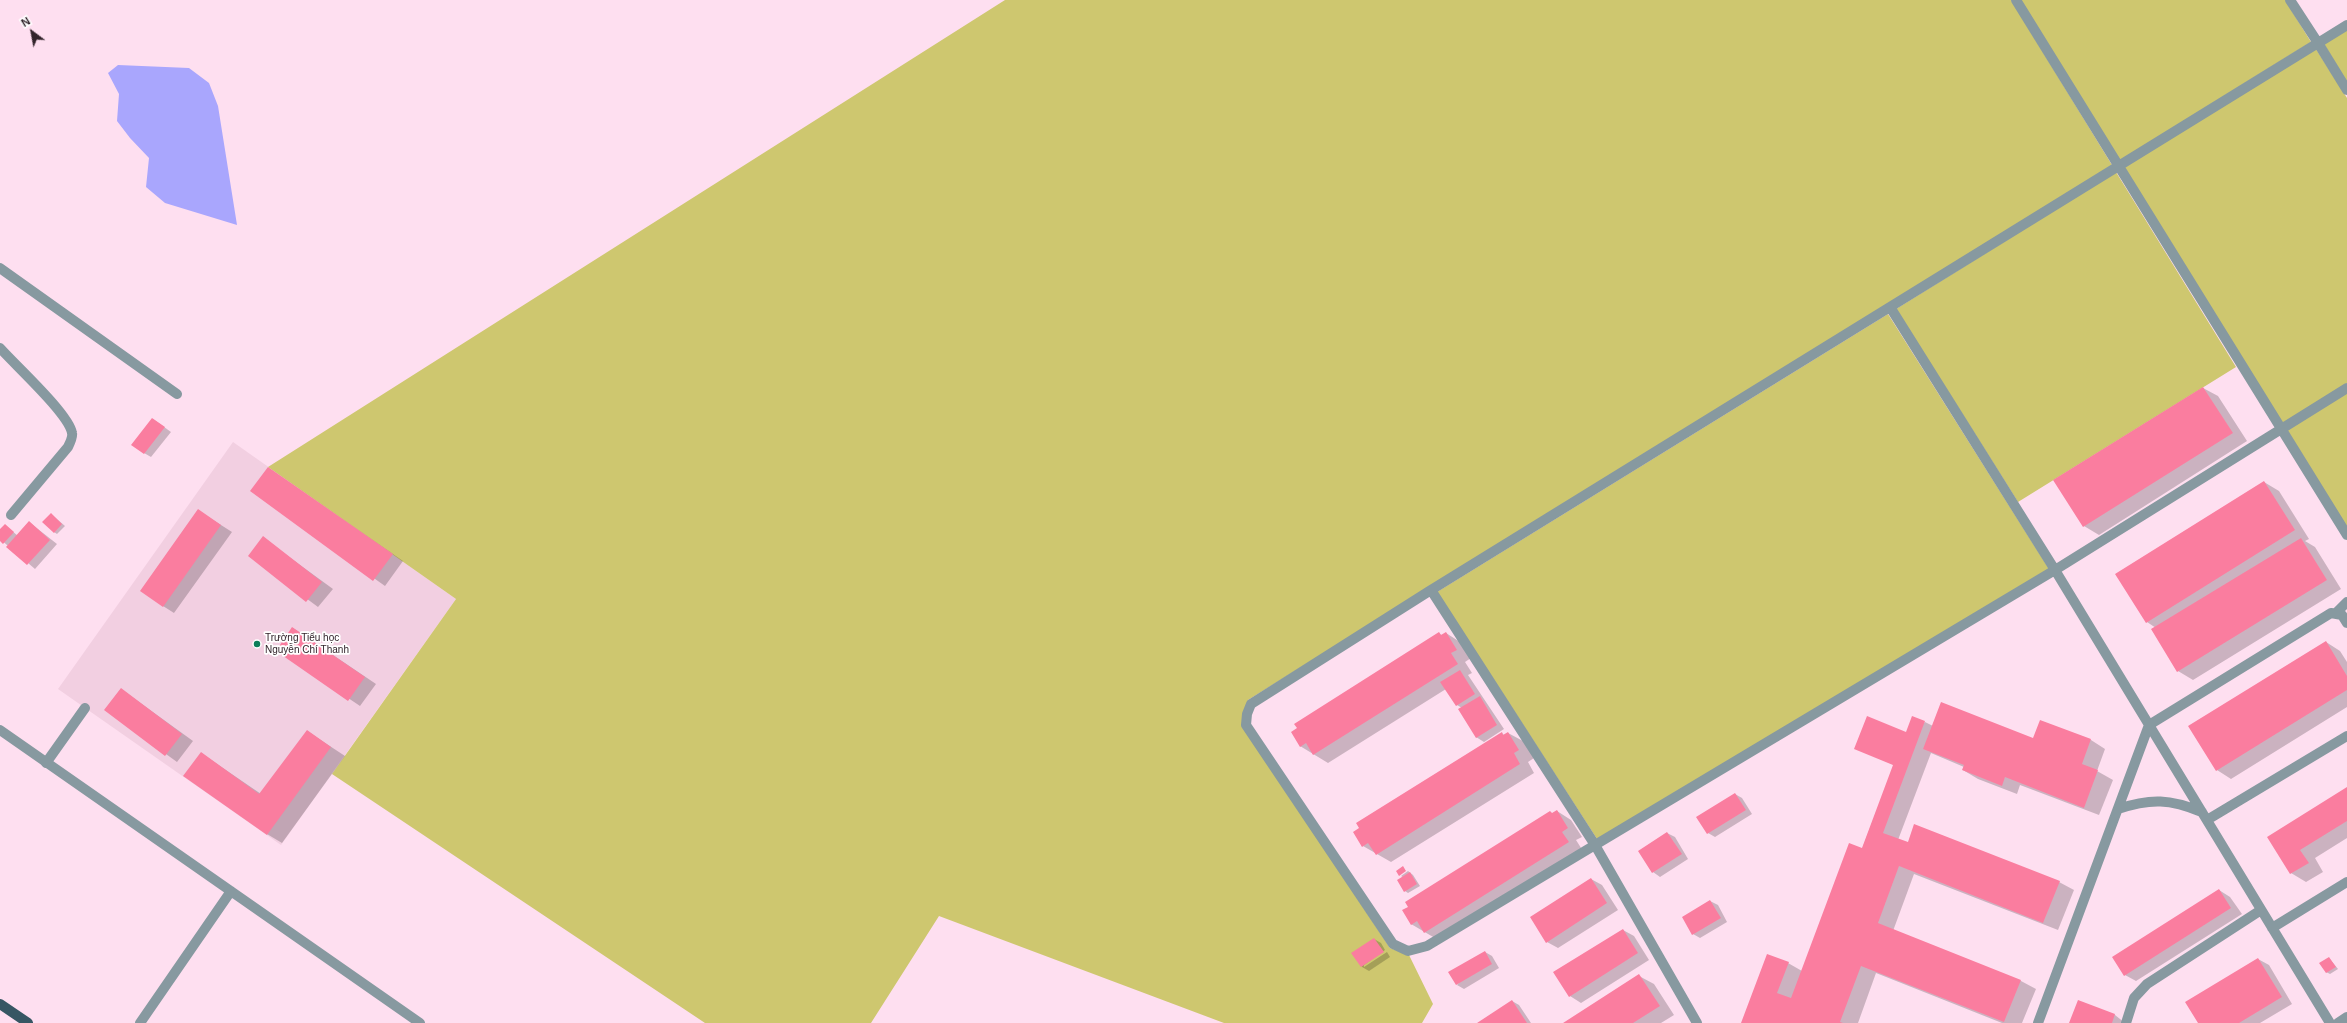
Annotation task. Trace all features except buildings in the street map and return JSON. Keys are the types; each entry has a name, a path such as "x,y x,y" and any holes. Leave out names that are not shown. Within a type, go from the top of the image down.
{"main road":[{"path":"0,1004 28,1023"}],"street":[{"path":"2016,0 2280,429 2347,535"},
{"path":"2290,0 2347,90"},
{"path":"2347,25 1431,590 1251,704 1247,714 1246,725 1394,944 1408,951 1427,946 2055,570 2347,388"},
{"path":"0,268 177,394"},
{"path":"1890,308 2055,570 2330,1023"},
{"path":"0,348 57,409 70,426 73,435 68,447 11,515"},
{"path":"1431,590 1595,845 1697,1023"},
{"path":"2336,613 2347,602"},
{"path":"2038,1023 2149,725 2331,612 2342,615 2347,623"},
{"path":"46,762 85,708"},
{"path":"0,730 420,1023"},
{"path":"2204,816 2347,736"},
{"path":"2118,810 2138,802 2165,802 2179,803 2204,816"},
{"path":"2272,928 2347,882"},
{"path":"140,1023 231,891"},
{"path":"2126,1023 2134,998 2147,984 2261,910"},
{"path":"2338,1023 2347,1017"}],"shaded area":[{"path":"1005,0 2011,0 2112,165 1248,700 1243,726 1390,948 1409,955 1433,1004 1422,1023 1224,1023 939,916 871,1023 705,1023 332,774 456,599 268,467"},
{"path":"2021,0 2285,0 2311,42 2119,161"},
{"path":"2347,30 2347,82 2324,44"},
{"path":"2316,49 2347,98 2347,383 2282,424 2123,168"},
{"path":"118,65 189,68 209,83 218,106 237,225 165,203 146,187 149,158 130,138 117,121 119,94 108,73"},
{"path":"2116,172 2236,367 2018,502 1896,309"},
{"path":"1888,314 2049,569 1597,839 1437,592"},
{"path":"2347,393 2347,527 2286,431"},
{"name":"Trường Tiểu học Nguyễn Chí Thanh","path":"233,442 456,599 281,845 58,689"}],"place":[{"name":"Trường Tiểu học Nguyễn Chí Thanh","path":"257,644"}]}
